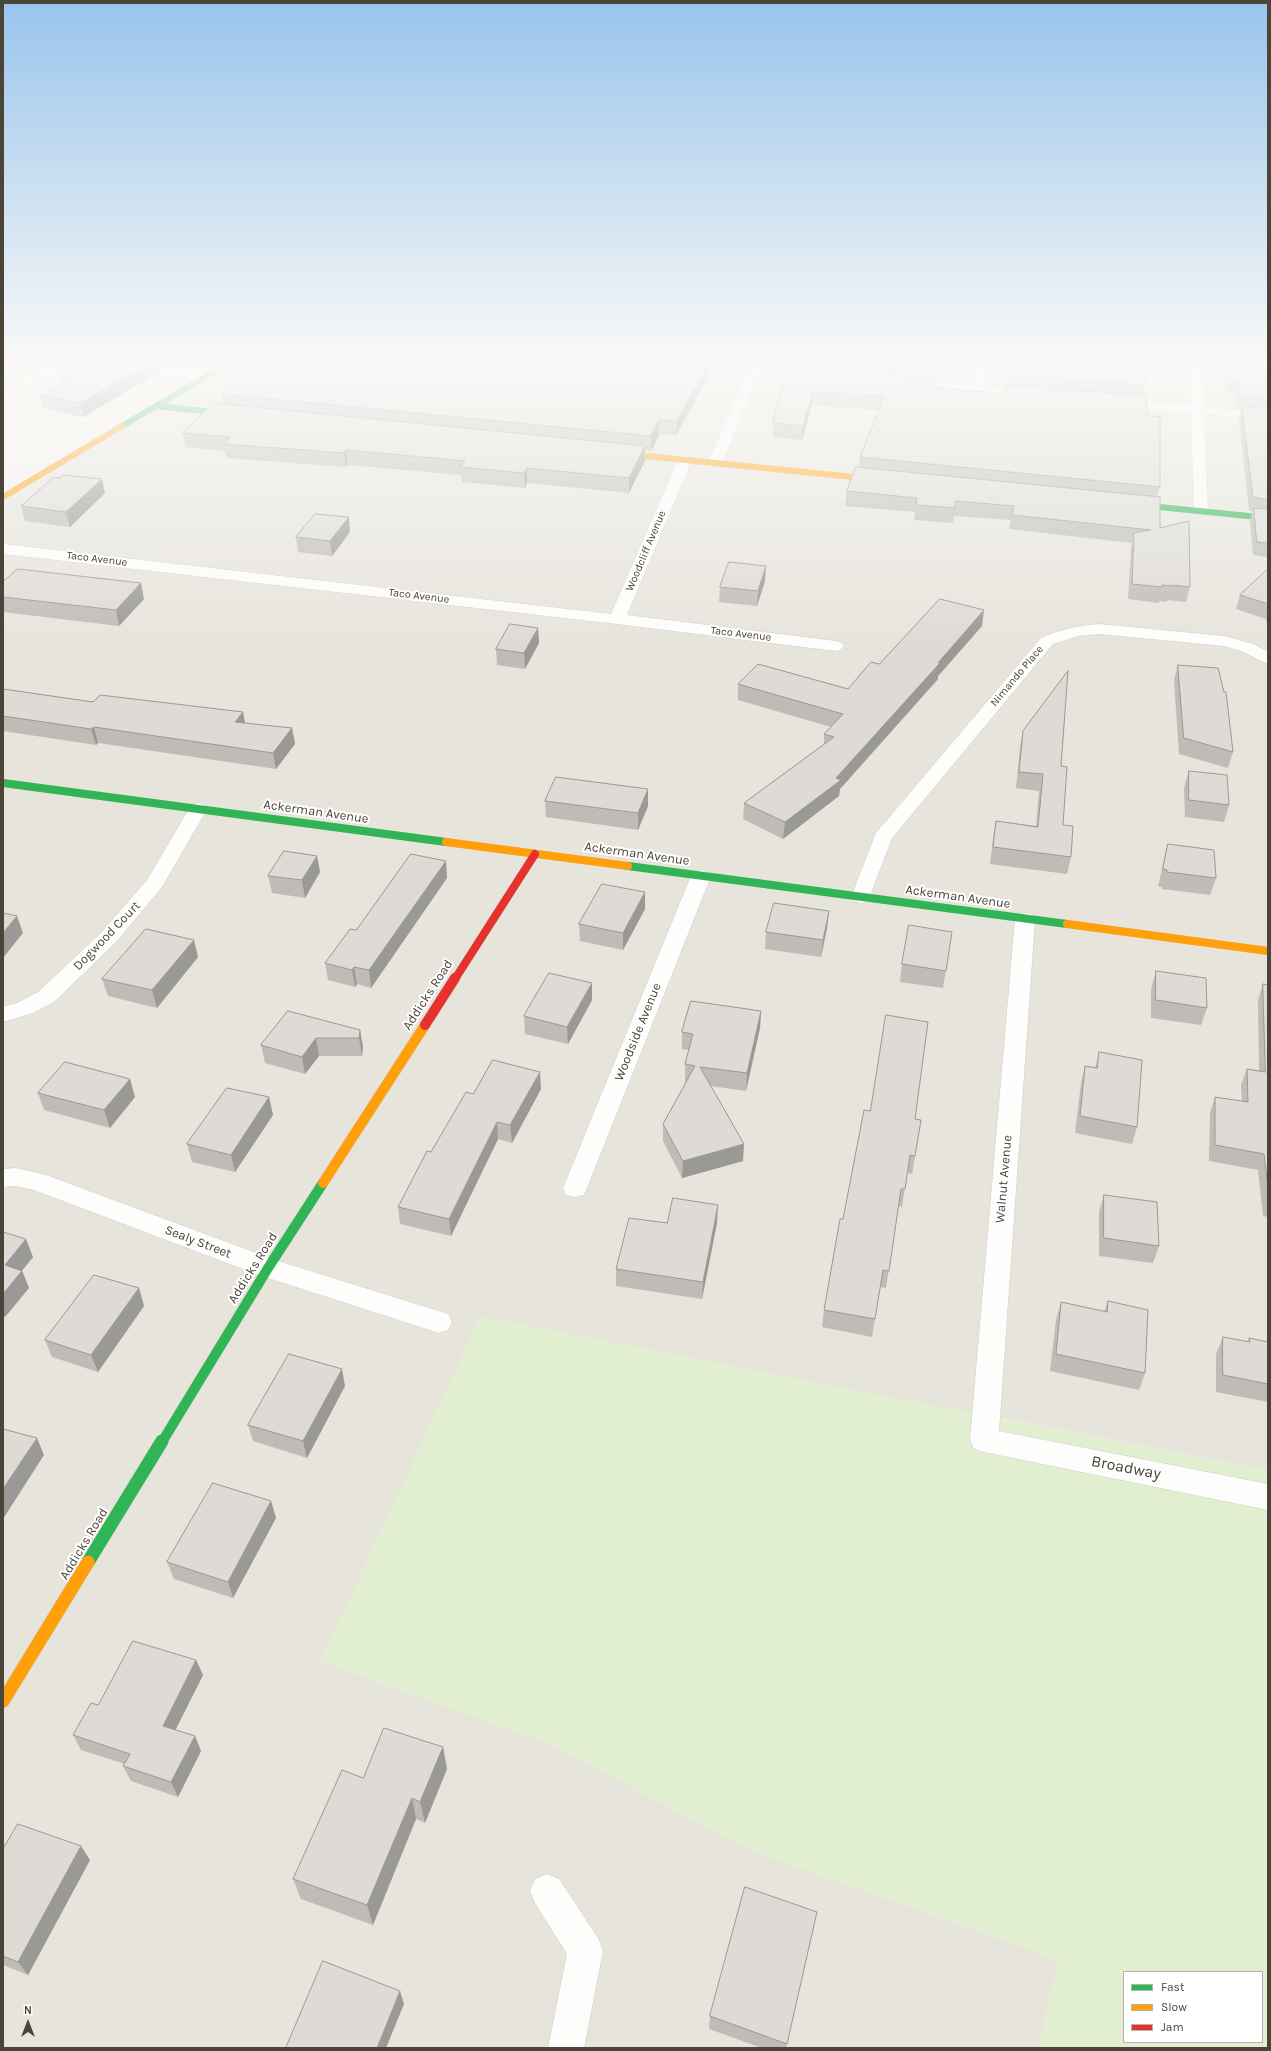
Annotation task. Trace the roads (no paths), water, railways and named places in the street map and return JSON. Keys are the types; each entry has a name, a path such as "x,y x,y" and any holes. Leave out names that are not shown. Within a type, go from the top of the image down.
{"street":[{"path":"3,497 74,455"},
{"path":"633,455 896,481"},
{"path":"715,463 719,455"},
{"path":"1200,455 1201,511"},
{"name":"Woodcliff Avenue","path":"617,619 685,460"},
{"path":"1122,503 1268,518"},
{"name":"Taco Avenue","path":"3,548 617,619 836,646"},
{"name":"Nimando Place","path":"861,897 883,837 1047,641 1061,634 1099,629 1224,641 1244,646 1259,652 1268,659"},
{"name":"Ackerman Avenue","path":"3,783 1268,951"},
{"name":"Dogwood Court","path":"3,1015 25,1008 46,997 108,938 155,883 198,809"},
{"name":"Addicks Road","path":"3,1701 268,1268 535,854"},
{"name":"Woodside Avenue","path":"575,1188 701,876"},
{"name":"Walnut Avenue","path":"984,1440 1025,919"},
{"name":"Sealy Street","path":"3,1178 16,1177 37,1180 268,1268 438,1322"},
{"name":"Broadway","path":"984,1440 1268,1496"},
{"path":"547,1891 585,1951 566,2048"}]}
